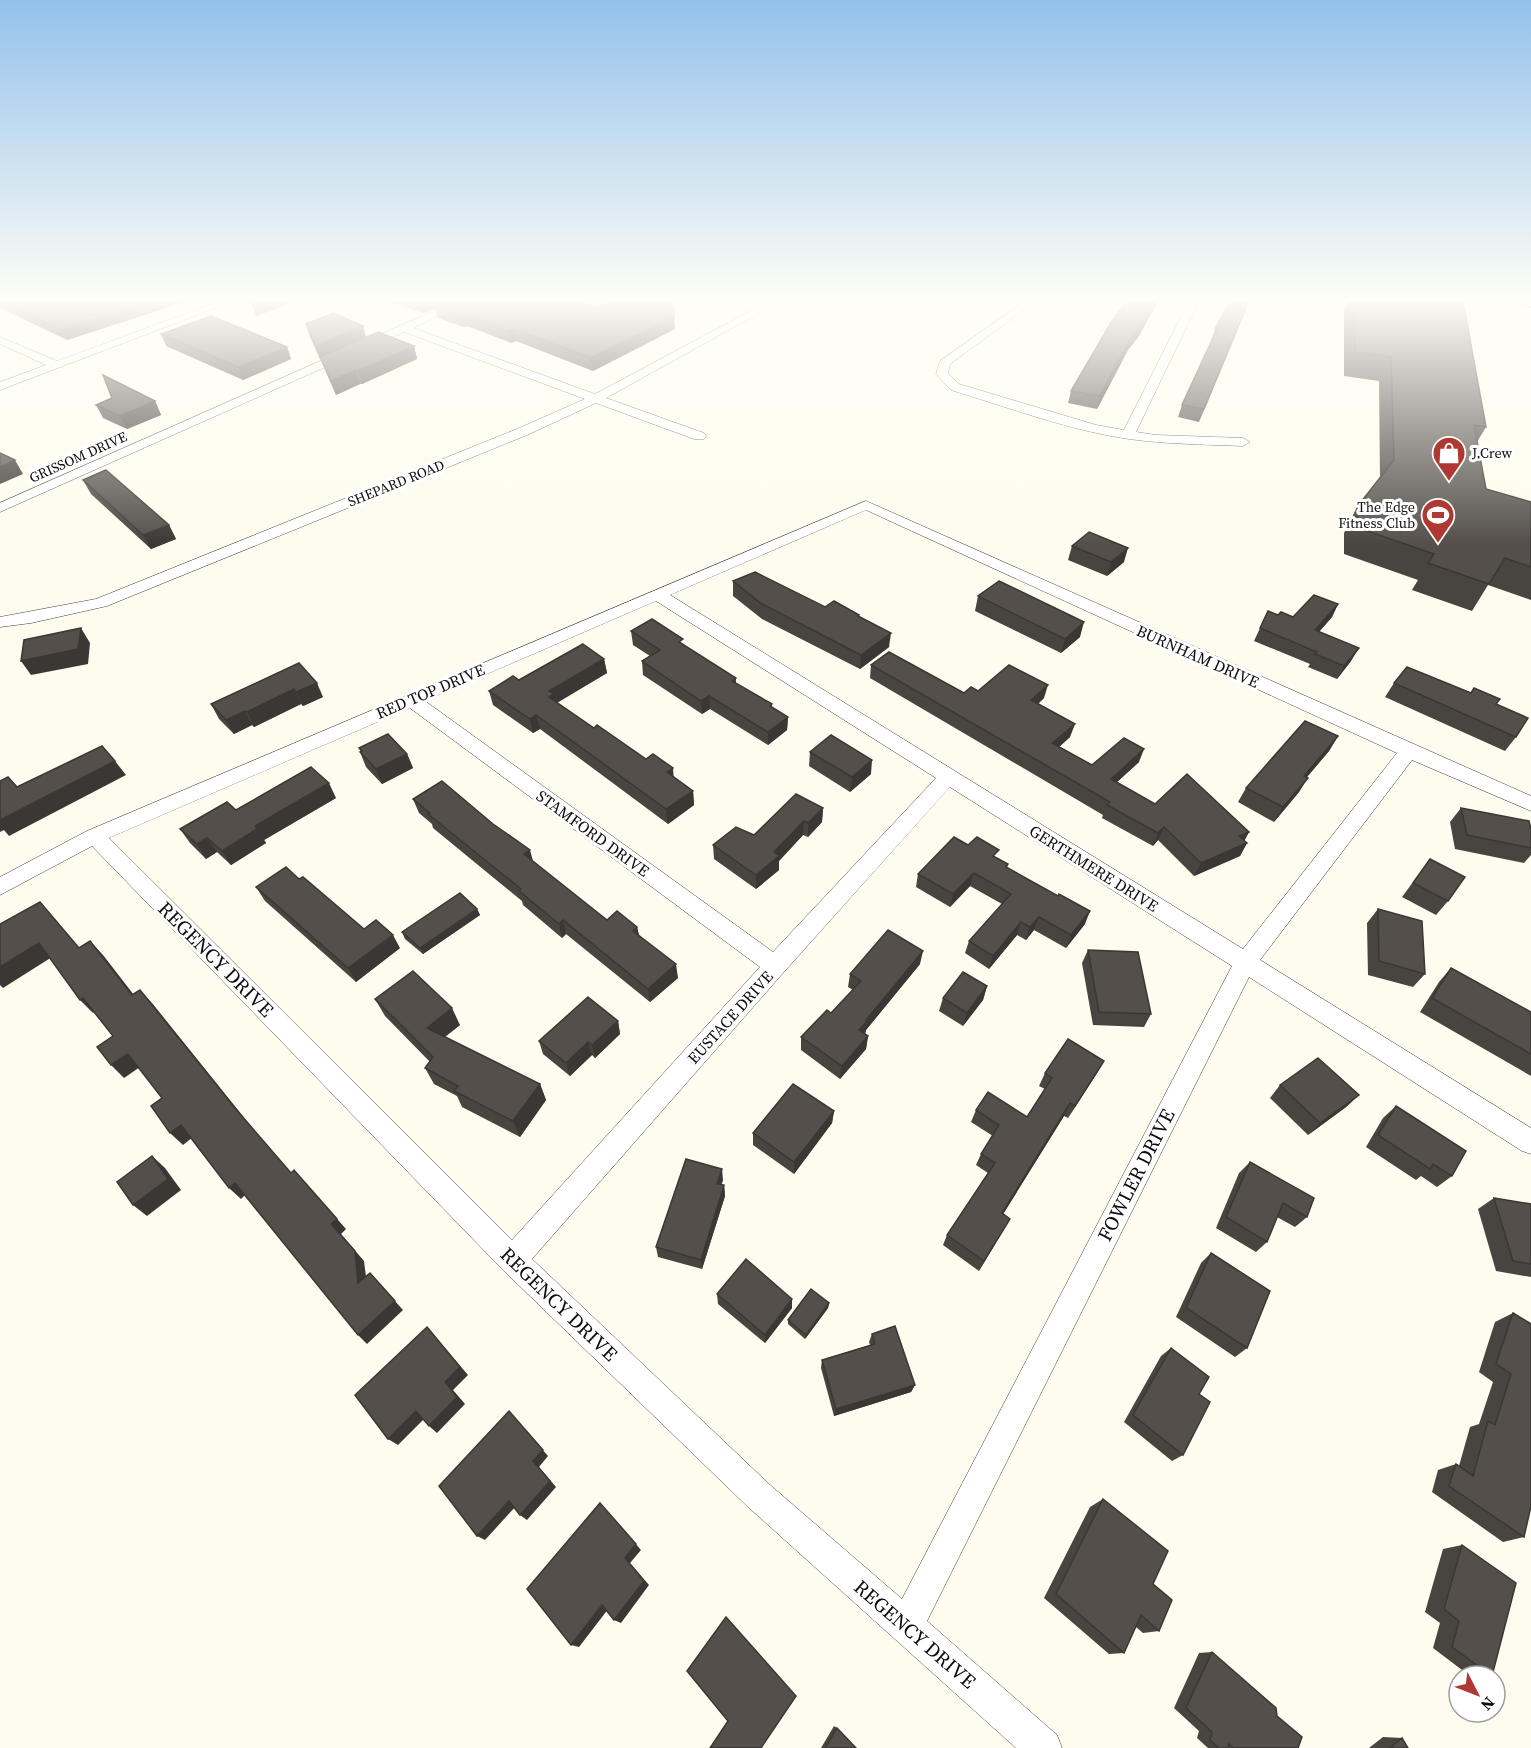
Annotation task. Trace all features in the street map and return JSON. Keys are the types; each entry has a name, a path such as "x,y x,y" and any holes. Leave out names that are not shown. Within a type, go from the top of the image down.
{"street":[{"name":"GRISSOM DRIVE","path":"0,508 281,383"},
{"path":"553,383 699,436"},
{"name":"SHEPARD ROAD","path":"0,622 31,618 101,603 522,432 625,383"},
{"path":"951,383 956,387 993,400 1094,429 1156,439 1243,442"},
{"path":"1128,435 1154,383"},
{"name":"RED TOP DRIVE","path":"0,887 94,837 410,699 866,505"},
{"name":"BURNHAM DRIVE","path":"866,505 1531,804"},
{"name":"GERTHMERE DRIVE","path":"658,595 1531,1142"},
{"name":"STAMFORD DRIVE","path":"410,699 775,966"},
{"name":"FOWLER DRIVE","path":"906,1627 1245,963 1409,751"},
{"name":"EUSTACE DRIVE","path":"513,1260 775,966 949,776"},
{"name":"REGENCY DRIVE","path":"94,837 513,1260 758,1495 1044,1748"}],"building":[{"path":"106,383 118,383 155,401 120,416 96,405 112,398"},
{"path":"1076,383 1107,383 1100,396 1071,391"},
{"path":"1192,383 1215,383 1204,409 1182,405"},
{"path":"1392,383 1478,383 1486,427 1474,425 1486,489 1531,502 1531,567 1505,558 1489,584 1428,563 1434,554 1358,528 1357,507 1394,460"},
{"path":"0,453 15,460 0,467"},
{"path":"106,470 169,525 143,535 83,480"},
{"path":"1089,532 1128,548 1111,562 1072,546"},
{"path":"755,572 825,607 834,601 891,633 861,655 762,604 733,581"},
{"path":"999,581 1084,622 1065,639 978,596"},
{"path":"1314,595 1338,604 1315,630 1359,648 1344,666 1260,628 1268,611 1278,615 1281,612 1293,617"},
{"path":"652,619 683,639 679,642 736,678 732,681 772,704 770,706 788,717 768,732 709,696 701,701 642,661 660,650 631,631"},
{"path":"81,628 78,649 21,661 24,640"},
{"path":"583,644 604,659 549,691 554,694 549,697 594,728 597,725 646,759 653,754 673,768 667,772 693,791 666,809 536,715 530,719 489,691 513,676 519,680"},
{"path":"889,652 964,693 971,687 978,691 1009,665 1048,685 1031,700 1075,724 1052,743 1092,765 1124,738 1144,749 1111,779 1155,804 1187,774 1249,832 1239,836 1247,843 1201,863 1164,827 1158,833 1107,805 1110,802 871,665"},
{"path":"299,663 317,683 296,692 294,689 226,720 211,704"},
{"path":"1407,667 1471,693 1474,688 1500,699 1496,704 1528,718 1516,737 1394,683"},
{"path":"1305,721 1338,736 1304,776 1308,778 1283,807 1246,788"},
{"path":"388,734 407,754 376,769 359,748"},
{"path":"831,735 872,760 852,777 810,752"},
{"path":"102,746 115,761 0,820 0,781 8,777 17,787"},
{"path":"311,767 329,783 255,826 257,829 222,851 207,838 197,844 180,829 227,802 236,810"},
{"path":"442,781 493,824 530,850 524,854 607,920 617,911 637,927 633,931 676,964 648,989 563,920 559,924 519,891 521,889 428,814 430,813 413,799"},
{"path":"796,794 823,808 808,823 804,821 774,852 779,856 756,875 713,845 736,827 754,835"},
{"path":"1461,808 1529,821 1531,848 1467,835"},
{"path":"954,837 968,845 977,837 999,850 993,856 1008,864 1006,867 1090,911 1071,935 1039,917 1030,927 1021,922 993,956 969,941 1011,894 974,873 953,894 918,874"},
{"path":"1430,859 1465,877 1448,901 1413,883"},
{"path":"286,867 299,879 303,877 364,929 376,920 393,935 348,968 256,887"},
{"path":"460,893 477,909 420,948 402,932"},
{"path":"40,902 79,948 90,941 132,995 140,990 235,1108 291,1173 294,1170 337,1219 331,1224 355,1251 358,1283 370,1273 395,1301 358,1335 235,1183 229,1188 181,1125 170,1133 151,1106 162,1098 128,1054 111,1065 97,1047 113,1036 83,998 80,1000 39,943 0,967 0,924"},
{"path":"1378,909 1422,921 1425,974 1379,961"},
{"path":"888,930 923,951 866,1020 859,1030 868,1036 842,1066 801,1037 827,1010 831,1013 861,981 850,974"},
{"path":"1088,950 1138,952 1151,1014 1099,1012"},
{"path":"1451,968 1531,1012 1531,1054 1432,998"},
{"path":"413,971 452,1008 427,1028 540,1084 513,1121 454,1091 458,1086 425,1068 433,1057 375,999"},
{"path":"963,972 987,986 967,1013 943,998"},
{"path":"588,997 618,1021 592,1045 588,1042 566,1063 539,1041"},
{"path":"1068,1039 1104,1061 1075,1106 1070,1103 1002,1213 1010,1219 984,1261 947,1235 995,1163 981,1154 999,1125 976,1110 988,1092 1027,1117 1052,1078 1045,1073"},
{"path":"1318,1058 1359,1095 1320,1123 1280,1085"},
{"path":"793,1084 834,1111 794,1162 753,1133"},
{"path":"1396,1106 1466,1151 1452,1176 1433,1164 1430,1169 1378,1135"},
{"path":"152,1156 168,1179 133,1205 117,1182"},
{"path":"686,1159 722,1169 717,1184 724,1185 701,1260 656,1247"},
{"path":"1250,1162 1314,1198 1307,1217 1283,1203 1267,1242 1226,1217"},
{"path":"1494,1198 1531,1204 1531,1264 1513,1261"},
{"path":"1211,1253 1270,1291 1247,1348 1186,1308"},
{"path":"746,1259 792,1299 765,1335 717,1294"},
{"path":"811,1289 829,1303 806,1335 788,1320"},
{"path":"1513,1313 1531,1324 1531,1506 1524,1537 1449,1486 1456,1464 1473,1476 1488,1421 1495,1425 1511,1374 1496,1364"},
{"path":"895,1326 915,1385 836,1409 822,1360 875,1344 872,1334"},
{"path":"427,1327 460,1367 445,1382 457,1397 429,1426 416,1411 388,1439 355,1395"},
{"path":"1171,1348 1209,1377 1199,1394 1210,1402 1183,1455 1133,1415"},
{"path":"509,1411 543,1450 533,1461 550,1481 520,1515 509,1501 477,1536 439,1486"},
{"path":"1103,1499 1168,1551 1153,1584 1172,1600 1159,1631 1141,1615 1124,1653 1056,1594"},
{"path":"600,1503 636,1544 625,1558 644,1581 614,1620 602,1605 571,1645 527,1589"},
{"path":"1462,1545 1516,1583 1495,1664 1475,1664 1452,1647 1459,1621 1444,1609"},
{"path":"726,1617 796,1696 761,1748 710,1748 728,1721 687,1671"},
{"path":"1212,1652 1276,1708 1277,1716 1302,1737 1298,1748 1233,1748 1229,1744 1228,1748 1219,1748 1210,1740 1212,1732 1186,1708"},
{"path":"837,1728 856,1748 825,1748"},
{"path":"1402,1738 1408,1748 1390,1748"}],"place":[{"name":"J.Crew","path":"1449,482"},
{"name":"The Edge Fitness Club","path":"1438,544"}]}
